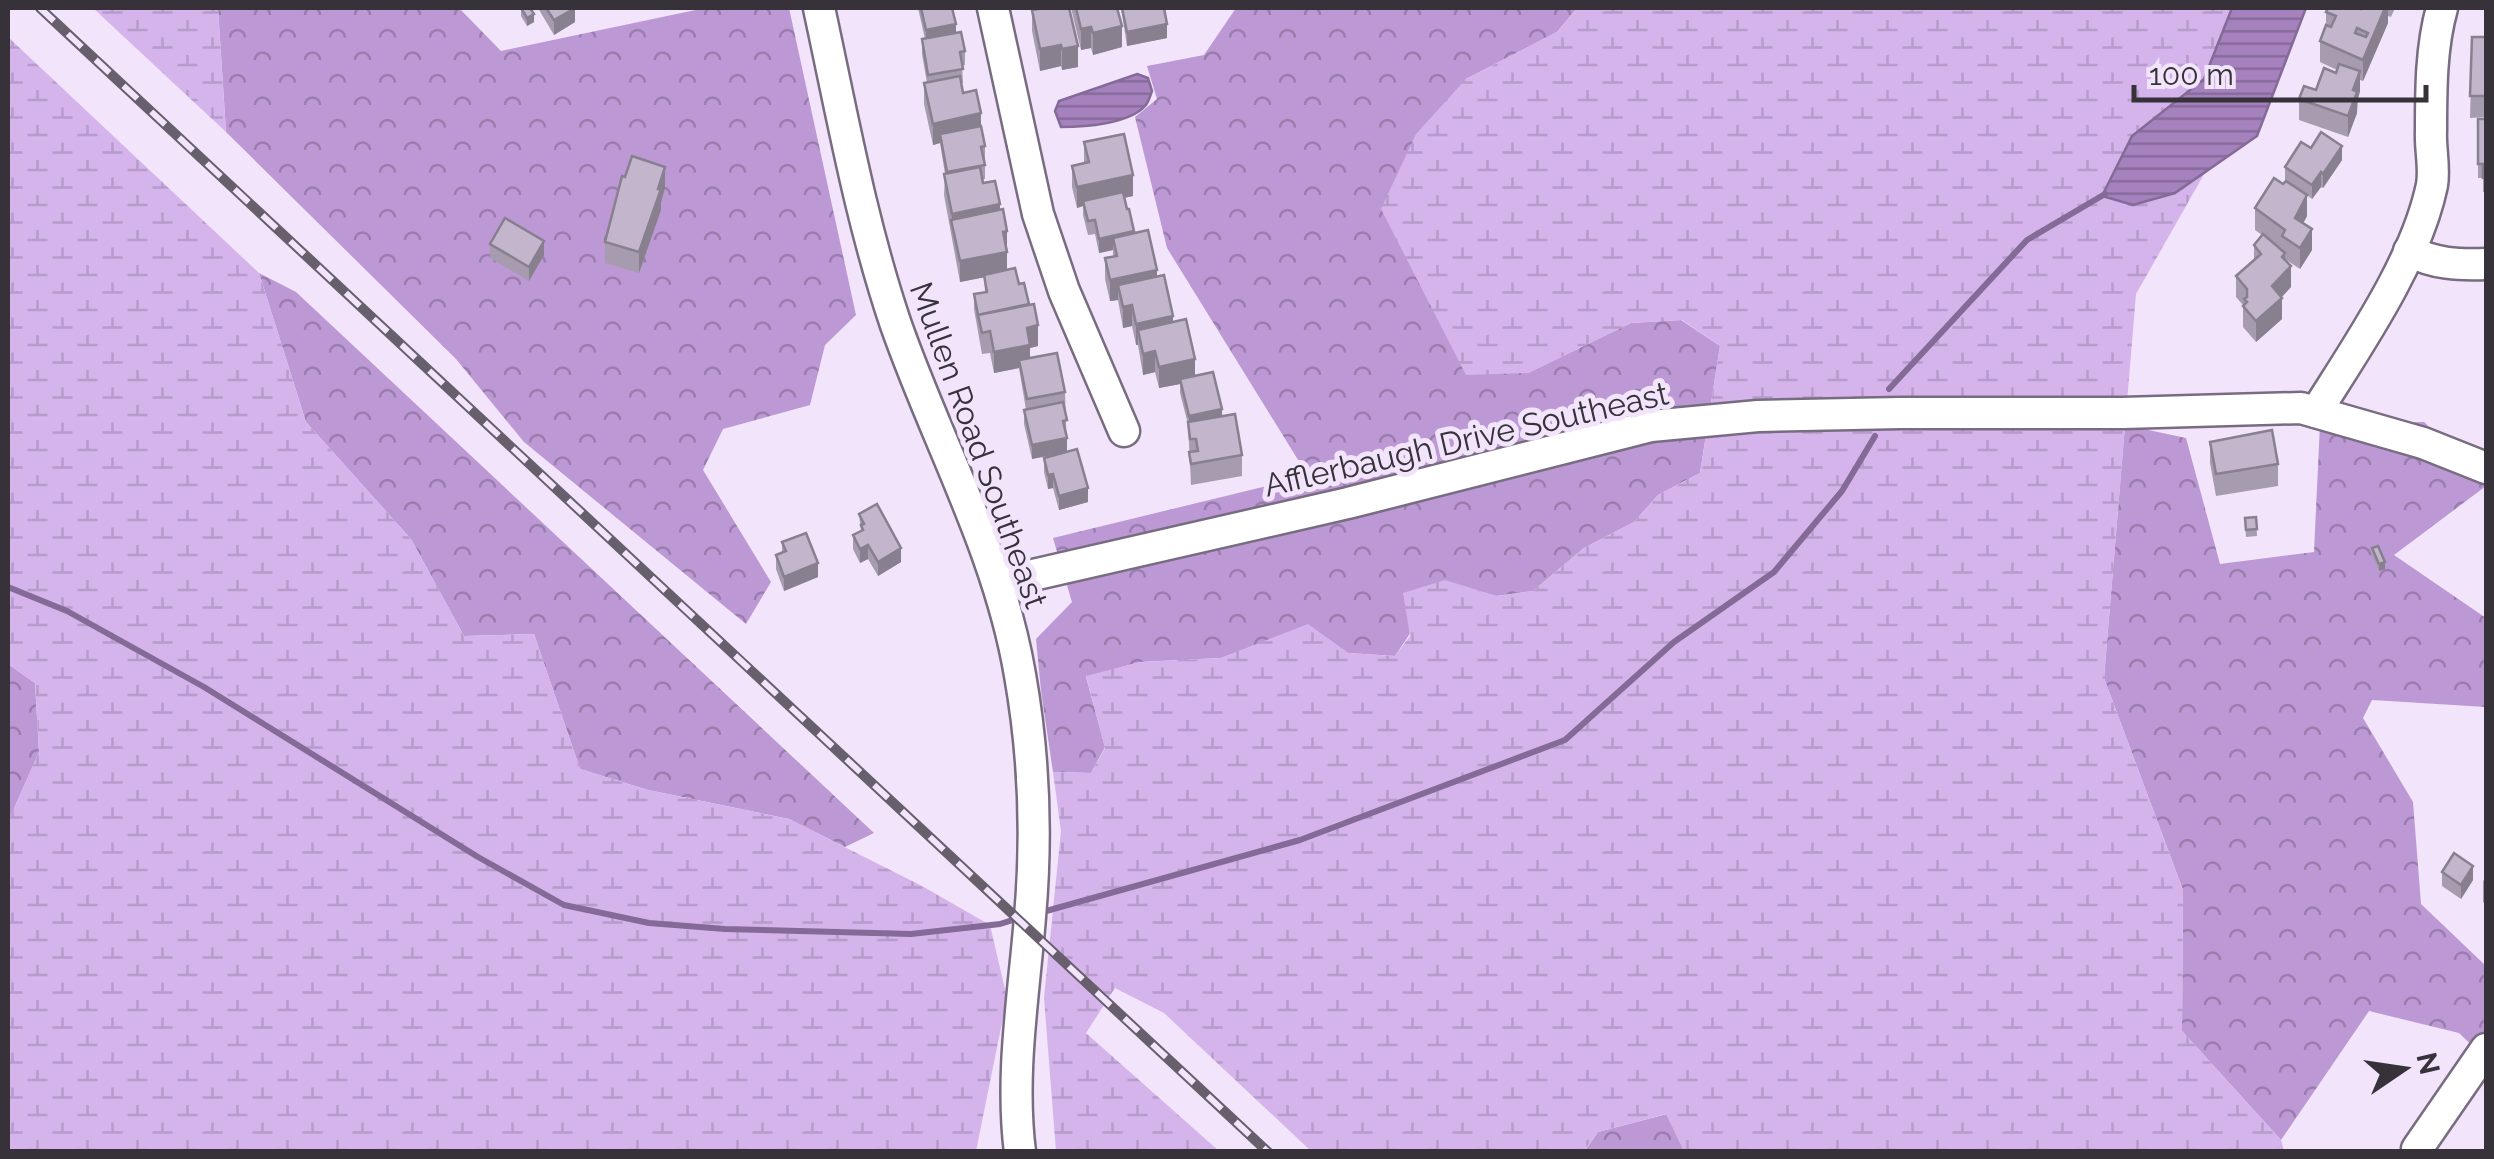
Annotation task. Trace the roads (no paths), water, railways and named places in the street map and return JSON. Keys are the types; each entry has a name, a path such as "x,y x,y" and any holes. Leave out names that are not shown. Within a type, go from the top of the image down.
{"street":[{"name":"Mullen Road Southeast","path":"819,8 883,284 912,366 971,507 998,583 1014,646 1030,762 1033,848 1018,1092 1020,1152"},
{"path":"993,8 1038,214 1064,292 1124,432"},
{"path":"2316,412 2367,331 2417,236 2433,181 2430,132 2435,33 2442,8"},
{"path":"2410,250 2429,261 2486,264"},
{"name":"Afflerbaugh Drive Southeast","path":"998,583 1348,503 1612,435 1666,424 1758,416 2301,408 2423,443 2486,468"},
{"path":"2417,1149 2486,1049"}],"waterway":[{"path":"1889,389 2027,240 2105,194"},
{"path":"1039,913 1300,840 1565,740 1674,642 1774,572 1842,491 1875,436"},
{"path":"8,587 67,611 204,687 478,857 564,905 649,923 911,934 1000,924 1022,917"}],"railway":[{"path":"40,8 1268,1152"}]}
